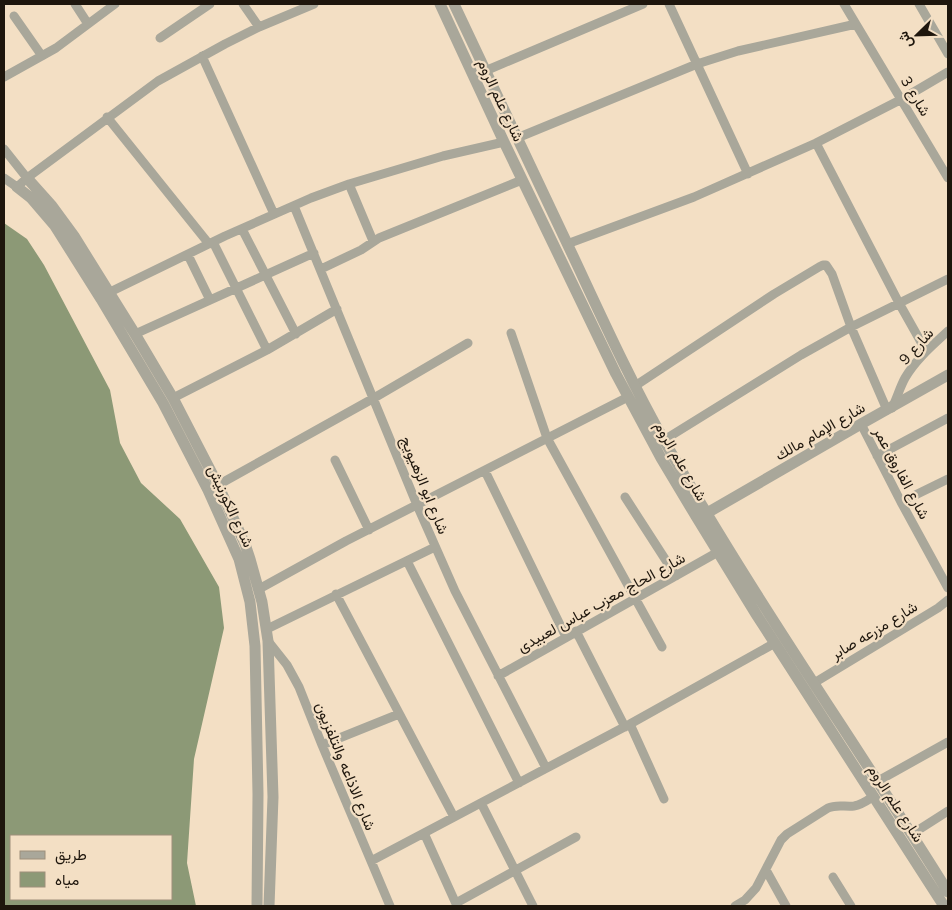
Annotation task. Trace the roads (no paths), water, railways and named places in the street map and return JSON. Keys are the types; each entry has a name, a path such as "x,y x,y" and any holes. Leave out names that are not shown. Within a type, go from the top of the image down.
{"street":[{"path":"75,4 88,24"},
{"path":"4,77 68,39 115,4"},
{"path":"160,38 210,4"},
{"path":"244,4 259,27"},
{"path":"17,187 107,117 158,81 259,27 314,4"},
{"name":"شارع علم الروم","path":"440,4 522,180 628,397 679,489 718,552 814,682 878,781 890,811 944,906"},
{"name":"شارع علم الروم","path":"454,4 635,386 761,611 775,643 874,796 912,834 948,892"},
{"path":"486,71 644,4"},
{"path":"670,4 748,174"},
{"path":"919,4 948,54"},
{"name":"شارع 3","path":"846,5 948,175"},
{"path":"14,16 42,56"},
{"path":"517,138 697,64 738,51 856,24"},
{"path":"202,56 274,214"},
{"path":"568,244 694,197 748,174 816,143 902,99 948,72"},
{"path":"107,117 211,243 268,350"},
{"path":"110,292 310,198 349,184 443,156 504,142"},
{"path":"816,143 926,351"},
{"path":"4,149 27,178"},
{"name":"شارع الكورنيش","path":"4,178 31,198 43,212 65,241 101,299 163,403 208,490 234,546 244,574 256,646 257,906"},
{"name":"شارع الكورنيش","path":"27,178 63,220 110,292 172,398 218,485 245,544 259,589 268,638 272,797 269,906"},
{"path":"320,269 360,250 379,238 522,180"},
{"path":"349,184 373,242"},
{"name":"شارع ابو الزهيويج","path":"294,206 435,547 455,591 546,768"},
{"path":"242,229 296,334"},
{"path":"135,334 314,253"},
{"path":"188,255 210,300"},
{"path":"635,386 774,294 826,265 832,274 851,327 890,409"},
{"path":"664,440 794,359 851,327 948,278"},
{"path":"586,311 597,306"},
{"path":"172,398 268,350 337,309"},
{"name":"شارع 9","path":"890,409 905,379 918,360 948,331"},
{"path":"511,333 547,438 662,647"},
{"path":"218,485 468,343"},
{"name":"شارع الإمام مالك","path":"707,513 948,375"},
{"path":"259,589 346,541 628,397"},
{"path":"877,456 948,418"},
{"name":"شارع الفاروق عمر","path":"861,424 948,588"},
{"path":"335,460 369,530"},
{"path":"485,471 566,637"},
{"path":"901,502 948,479"},
{"path":"625,497 676,576"},
{"path":"256,646 336,594 435,547"},
{"name":"شارع الحاج معزب عباس لعبيدى","path":"498,676 718,552"},
{"path":"407,560 519,783"},
{"path":"336,594 454,817"},
{"name":"شارع مزرعه صابر","path":"814,682 938,608 948,600"},
{"path":"576,631 627,725 664,799"},
{"name":"شارع الاذاعه والتلفزيون","path":"268,638 287,665 299,687 390,906"},
{"path":"371,862 627,725 775,643"},
{"path":"322,745 399,714"},
{"path":"878,781 948,742"},
{"path":"735,906 756,888 780,840 786,834 828,808 858,805 874,796"},
{"path":"481,803 534,906"},
{"path":"912,834 948,811"},
{"path":"424,833 456,904 576,836"},
{"path":"766,870 786,906"},
{"path":"833,877 851,906"}],"water":[{"path":"4,223 27,239 44,265 110,390 120,443 141,483 180,519 219,587 224,628 194,759 187,863 196,906 4,906"}]}
